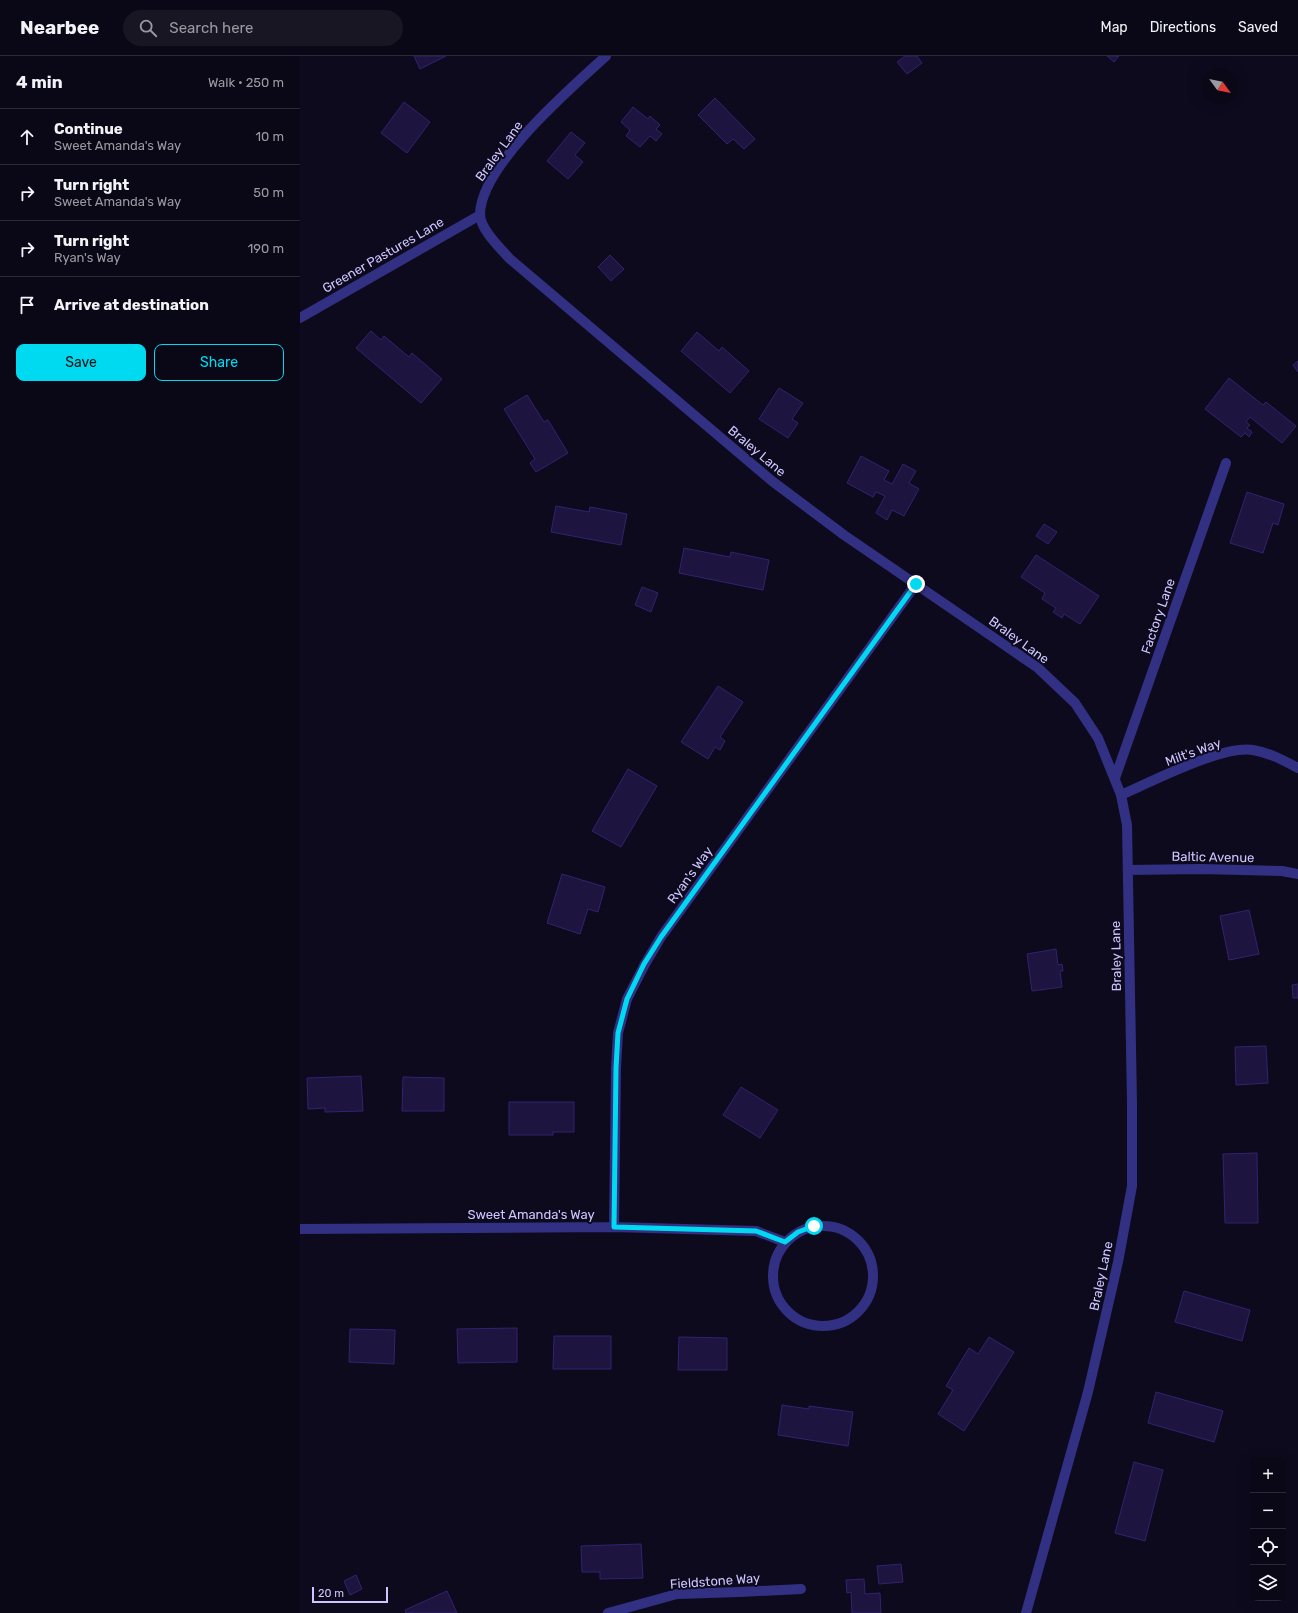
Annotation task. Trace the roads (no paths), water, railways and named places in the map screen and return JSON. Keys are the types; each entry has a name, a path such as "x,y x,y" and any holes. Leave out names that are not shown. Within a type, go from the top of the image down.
{"street":[{"name":"Braley Lane","path":"606,56 522,136 497,172 483,196 480,215 489,236 510,259 772,481 844,535 1038,668 1075,704 1098,738 1121,795 1127,825 1132,1186 1118,1262 1088,1392 1026,1613"},
{"name":"Greener Pastures Lane","path":"300,318 480,215"},
{"name":"Factory Lane","path":"1115,778 1226,463"},
{"name":"Ryan's Way","path":"614,1227 616,1068 618,1033 627,999 644,964 661,937 916,584"},
{"name":"Milt's Way","path":"1121,795 1200,761 1227,752 1252,750 1278,757 1298,768"},
{"name":"Baltic Avenue","path":"1128,870 1274,870 1298,874"},
{"path":"814,1226 832,1226 848,1232 861,1242 870,1257 873,1274 871,1291 863,1306 850,1318 835,1324 820,1326 804,1322 790,1314 780,1302 773,1287 772,1272 776,1256 785,1242 798,1232 814,1226"},
{"name":"Sweet Amanda's Way","path":"300,1229 614,1227 756,1231 785,1242"},
{"name":"Fieldstone Way","path":"608,1613 677,1594 801,1589"}]}
